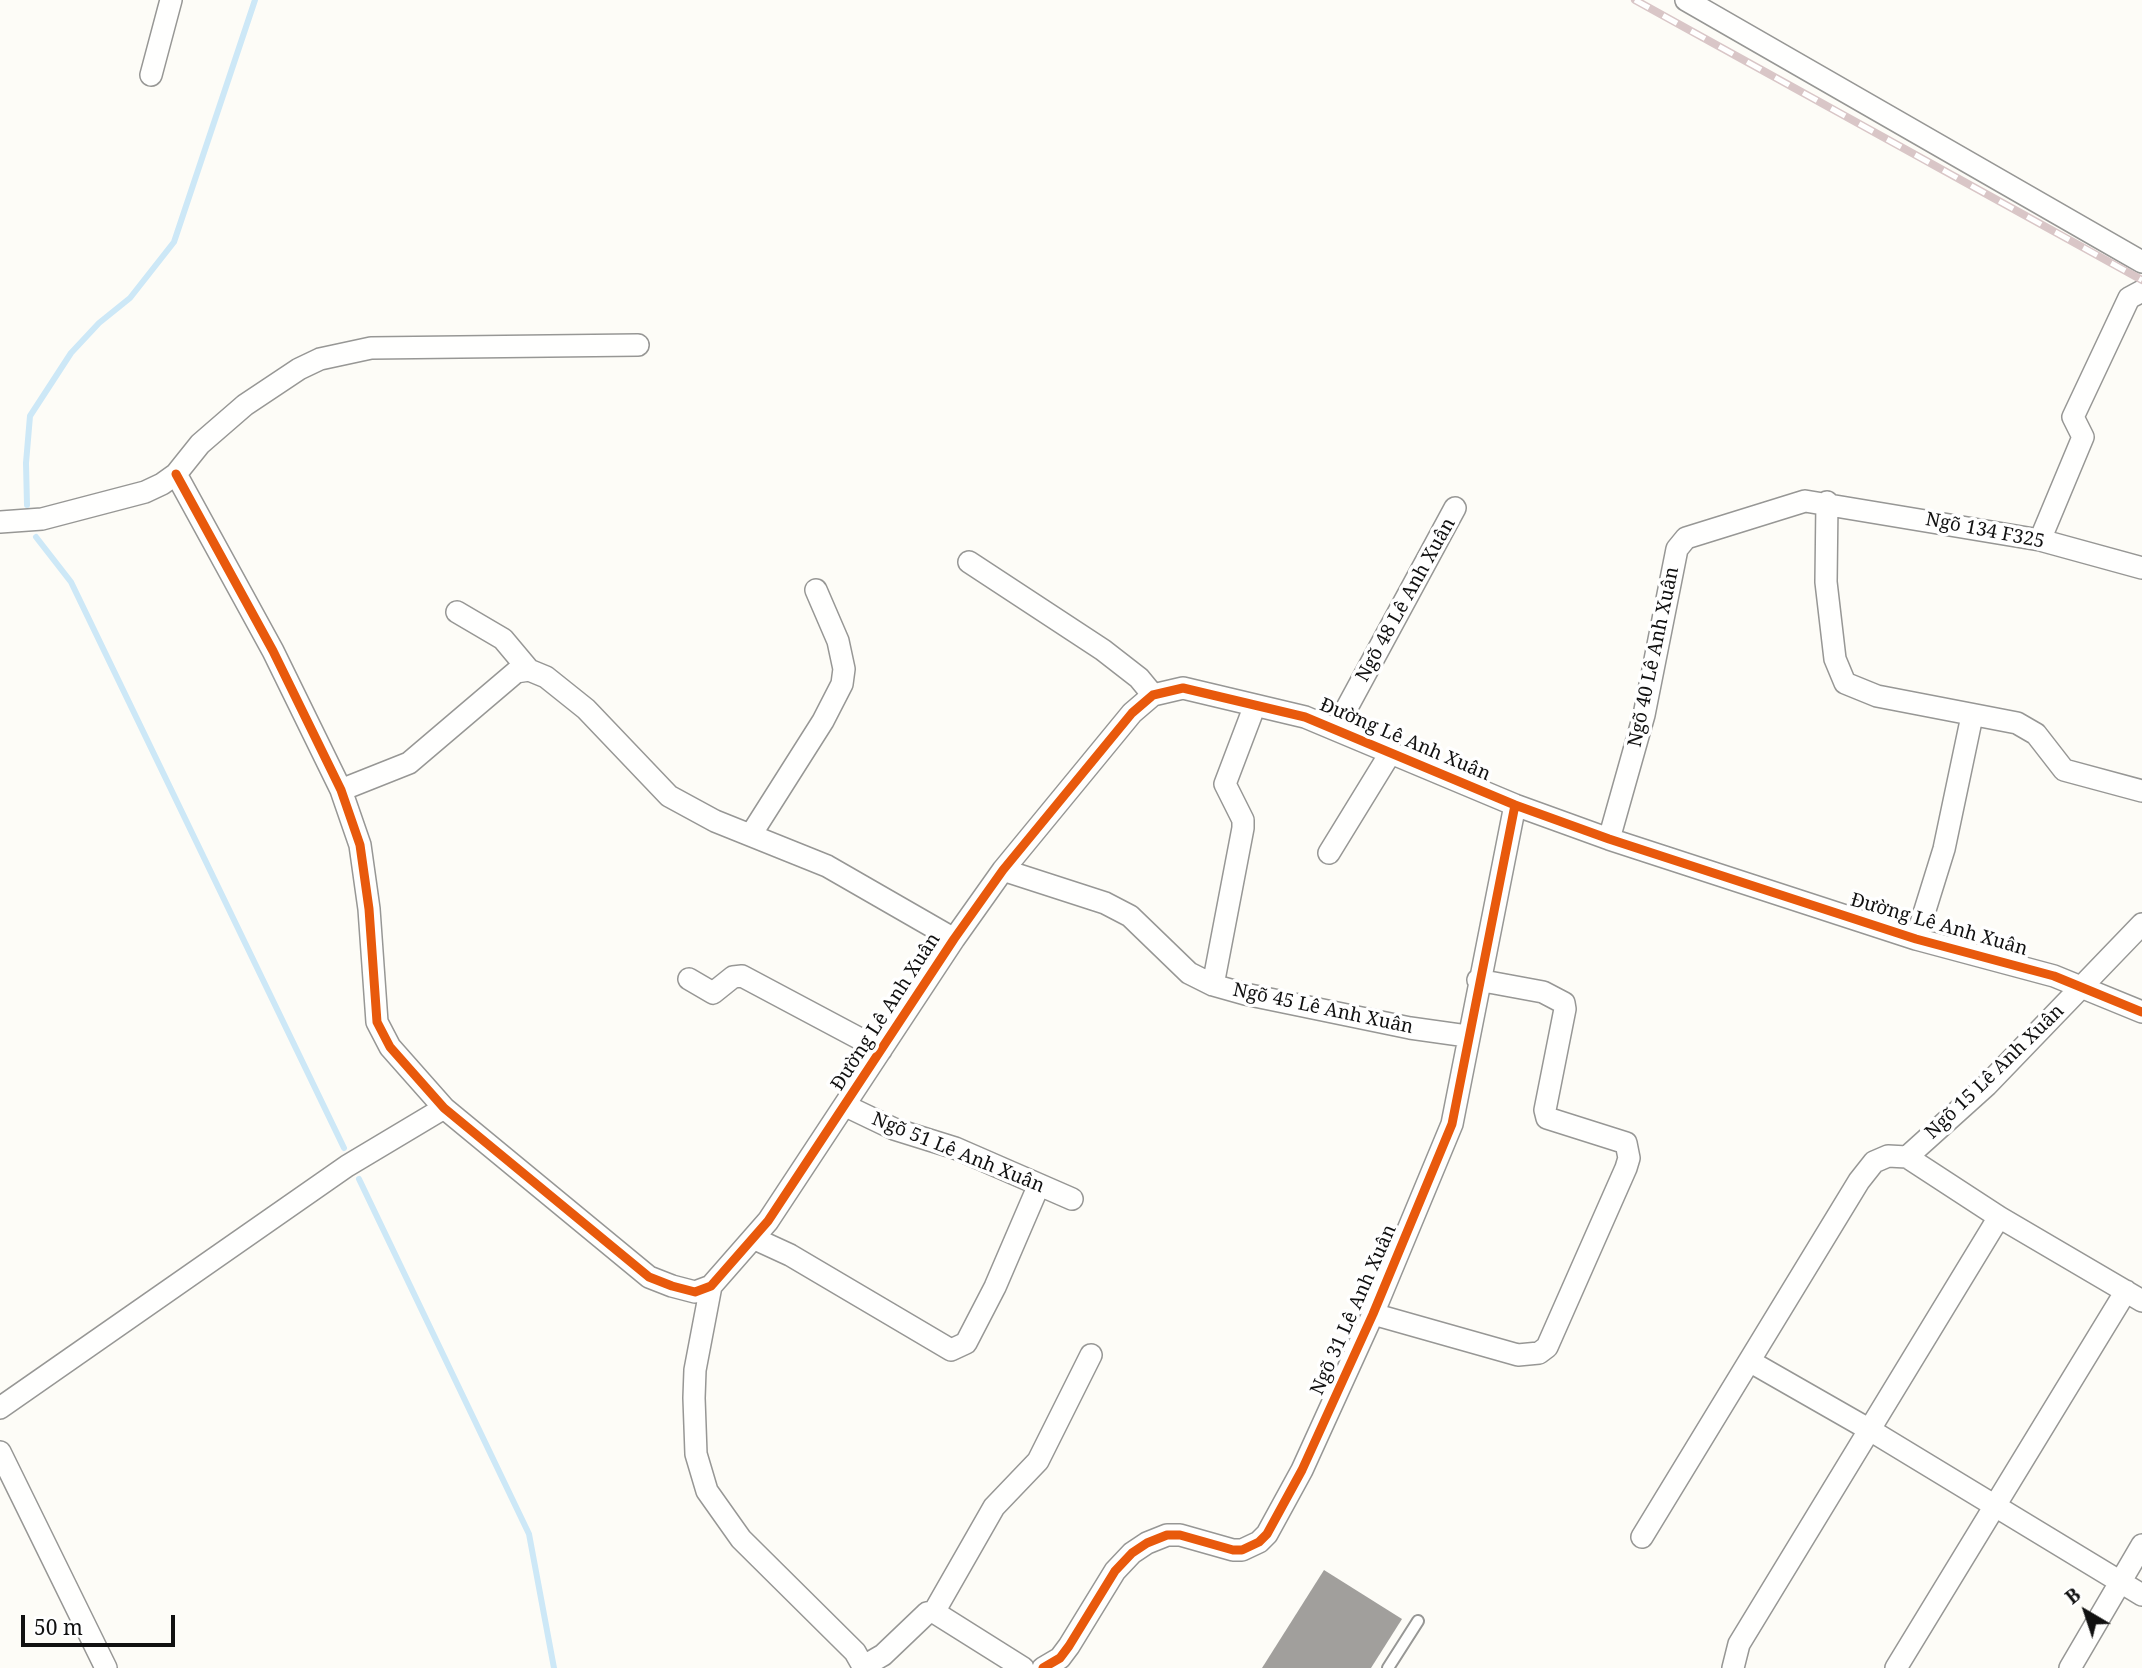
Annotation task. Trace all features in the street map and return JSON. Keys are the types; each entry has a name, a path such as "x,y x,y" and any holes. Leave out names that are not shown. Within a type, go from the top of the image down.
{"street":[{"path":"151,75 171,0"},
{"path":"1686,0 2142,262"},
{"path":"2040,540 2083,437 2073,416 2129,298 2142,291"},
{"path":"0,522 42,519 145,492 176,474 200,444 236,413 299,369 320,359 371,348 638,345"},
{"path":"176,474 272,651 341,790 360,845 369,909 377,1022 390,1047 444,1108 649,1277 695,1292 711,1286"},
{"name":"Ngõ 40 Lê Anh Xuân","path":"1609,839 1644,715 1677,549 1686,538 1805,501 1827,502"},
{"path":"1827,502 1826,582 1835,659 1845,683 1877,696 2017,723 2036,734 2057,762 2074,775 2142,791"},
{"name":"Ngõ 134 F325","path":"1827,502 2040,540 2142,568"},
{"name":"Ngõ 48 Lê Anh Xuân","path":"1336,728 1455,508"},
{"path":"969,562 1102,650 1139,678 1153,695"},
{"path":"752,833 823,722 842,684 844,669 838,641 816,590"},
{"path":"457,612 503,639 529,670 546,677 586,709 669,796 715,821 752,833 827,866 954,939"},
{"path":"341,790 409,763 516,672 529,670"},
{"name":"Đường Lê Anh Xuân","path":"711,1286 768,1221 954,939 1003,870 1132,713 1153,695 1183,688 1336,728 1514,806 1916,939 2082,986 2142,1012"},
{"path":"1213,985 1243,828 1243,820 1225,784 1255,705"},
{"path":"1916,939 1944,849 1972,716"},
{"path":"1329,853 1391,752"},
{"name":"Ngõ 31 Lê Anh Xuân","path":"1043,1668 1060,1657 1069,1646 1115,1572 1132,1553 1167,1535 1180,1535 1233,1550 1242,1550 1259,1542 1302,1470 1373,1314 1451,1125 1514,806"},
{"name":"Ngõ 45 Lê Anh Xuân","path":"1003,870 1105,904 1130,916 1189,973 1213,985 1410,1028 1467,1036"},
{"name":"Ngõ 15 Lê Anh Xuân","path":"1908,1157 1987,1085 2142,925"},
{"path":"689,979 713,993 733,977 742,976 881,1050"},
{"path":"1373,1314 1518,1355 1539,1353 1547,1347 1626,1168 1629,1158 1626,1143 1547,1118 1545,1111 1565,1009 1563,1003 1543,992 1478,980"},
{"name":"Ngõ 51 Lê Anh Xuân","path":"846,1106 894,1129 955,1148 1072,1199"},
{"path":"0,1408 347,1166 444,1108"},
{"path":"1642,1537 1859,1181 1874,1162 1888,1156 1908,1157 1999,1217 2134,1296 1995,1507 1896,1668"},
{"path":"753,1238 790,1255 951,1350 966,1343 972,1332 995,1287 1038,1186"},
{"path":"1733,1668 1740,1644 1999,1217"},
{"path":"711,1286 695,1370 696,1454 707,1491 741,1539 855,1652 864,1667 883,1655 927,1613 934,1612 1023,1668"},
{"path":"934,1612 994,1507 1038,1461 1091,1355"},
{"path":"1751,1362 1870,1430 2142,1595"},
{"path":"0,1452 106,1668"},
{"path":"2070,1668 2142,1545"}],"lane":[{"path":"1388,1668 1418,1621"}],"building":[{"path":"1324,1570 1402,1619 1371,1668 1262,1668"}],"waterway":[{"path":"27,505 26,463 30,416 71,353 99,323 130,298 174,242 255,0"},
{"path":"36,537 71,582 344,1148"},
{"path":"359,1179 529,1534 554,1668"}],"railway":[{"path":"1635,0 2142,280"}],"cycle path":[{"path":"176,474 273,651 341,790 360,845 369,909 377,1022 390,1047 444,1108 649,1277 672,1286 695,1292 711,1286 768,1221 954,939 1003,870 1132,713 1153,695 1183,688 1305,717 1515,805 1609,839 1916,939 2054,976 2142,1012"},
{"path":"1043,1668 1060,1658 1069,1646 1115,1571 1132,1553 1147,1543 1167,1535 1180,1535 1233,1550 1242,1550 1259,1542 1267,1534 1302,1470 1373,1314 1452,1124 1515,805"}]}
